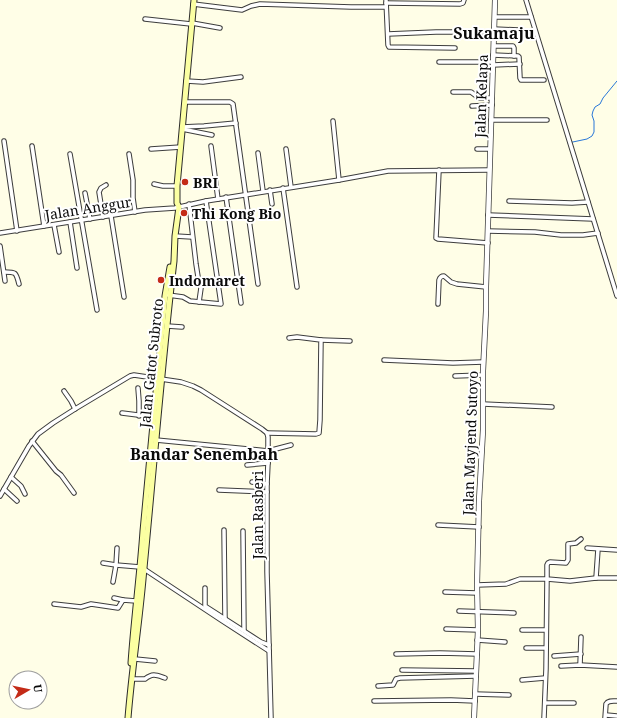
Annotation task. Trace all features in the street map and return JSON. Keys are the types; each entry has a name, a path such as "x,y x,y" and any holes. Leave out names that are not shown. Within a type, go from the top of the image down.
{"main road":[{"name":"Jalan Gatot Subroto","path":"128,718 156,440 159,379 167,326 167,295 173,260 180,147 193,1"},
{"path":"173,260 177,206"},
{"path":"132,678 131,663 136,601 142,568 142,531 167,295"}],"street":[{"path":"193,1 242,10 260,4 351,8 386,3 460,4 463,3 464,0"},
{"name":"Jalan Kelapa","path":"489,170 495,0"},
{"path":"526,0 617,296"},
{"path":"386,3 389,47 455,48"},
{"path":"495,17 531,16"},
{"path":"145,19 220,28"},
{"path":"388,34 518,30"},
{"path":"494,46 513,46 514,56"},
{"path":"493,55 518,56 521,80 544,80"},
{"path":"439,62 520,64"},
{"path":"186,82 203,82 241,77"},
{"path":"452,92 471,92 479,98 492,98"},
{"path":"185,102 232,102 234,105 258,284"},
{"path":"472,106 492,105"},
{"path":"491,120 547,120"},
{"path":"333,121 339,180"},
{"path":"182,128 236,123"},
{"path":"182,128 212,135"},
{"path":"4,141 17,231"},
{"path":"32,146 44,226"},
{"path":"211,146 218,199"},
{"path":"151,149 180,147"},
{"path":"286,149 291,187"},
{"path":"477,149 490,149"},
{"path":"258,153 263,191"},
{"path":"70,154 96,310"},
{"path":"129,154 133,180 135,212"},
{"name":"Jalan Anggur","path":"0,233 339,180 388,170 489,170"},
{"path":"439,170 436,238 488,243"},
{"name":"Jalan Mayjend Sutoyo","path":"474,718 478,630 477,585 479,501 483,430 483,362 486,311 489,170"},
{"path":"154,184 163,186 178,186"},
{"path":"103,217 100,192 101,188 106,186"},
{"path":"283,188 297,287"},
{"path":"270,190 272,204"},
{"path":"85,193 90,219"},
{"path":"226,197 241,303"},
{"path":"167,295 183,297 190,301 221,304 206,201"},
{"path":"509,201 572,203 588,202"},
{"path":"189,204 192,237 200,288 199,302"},
{"path":"488,214 593,219"},
{"path":"110,216 124,297"},
{"path":"70,222 77,268"},
{"path":"54,225 59,252"},
{"path":"488,231 583,235 598,233"},
{"path":"175,236 192,237"},
{"path":"0,246 5,281"},
{"path":"4,272 14,273 17,275 19,284"},
{"path":"438,304 439,280 442,276 457,284 486,287"},
{"path":"167,326 182,327"},
{"path":"289,338 297,337 350,341"},
{"path":"0,496 32,441 42,430 134,375 187,384 201,390 262,429 267,434 319,433 321,340"},
{"path":"384,360 453,363 483,362"},
{"path":"456,376 483,375"},
{"path":"138,388 139,416"},
{"path":"64,391 75,409"},
{"path":"483,404 552,407"},
{"path":"122,413 154,417"},
{"name":"Jalan Rasberi","path":"267,434 271,718"},
{"path":"156,440 268,451 291,445"},
{"path":"32,441 56,471 62,475 74,493"},
{"path":"246,465 268,463"},
{"path":"11,477 21,486 25,494"},
{"path":"252,482 267,484"},
{"path":"4,490 17,501"},
{"path":"219,490 267,492"},
{"path":"438,525 479,527"},
{"path":"224,530 225,618"},
{"path":"242,531 244,630"},
{"path":"544,718 547,565 550,562 566,562 568,560 568,544 576,543 581,539"},
{"path":"113,582 117,548"},
{"path":"586,548 617,550"},
{"path":"596,578 598,549"},
{"path":"103,563 142,568 269,651"},
{"path":"477,585 506,584 520,578 570,581 596,578 617,578"},
{"path":"206,588 205,606 261,642 269,645"},
{"path":"445,592 477,594"},
{"path":"114,598 136,601"},
{"path":"54,604 81,607 91,604 118,608 123,600"},
{"path":"459,611 514,613"},
{"path":"446,629 478,630"},
{"path":"522,630 546,630"},
{"path":"580,665 581,637"},
{"path":"477,640 505,642"},
{"path":"526,648 546,648"},
{"path":"396,654 477,654"},
{"path":"554,656 581,654"},
{"path":"135,659 155,661"},
{"path":"561,666 580,665 617,667"},
{"path":"402,670 476,674"},
{"path":"378,686 392,685 396,679 400,678 476,674"},
{"path":"132,678 145,679 154,675 166,678"},
{"path":"522,680 545,678"},
{"path":"475,694 509,695"},
{"path":"374,701 451,700 475,702"},
{"path":"617,701 606,702 606,717 617,716"},
{"path":"544,703 574,703"}],"waterway":[{"path":"568,143 587,139 592,136 594,132 593,111 617,81"}],"place":[{"name":"BRI","path":"185,182"},
{"name":"Thi Kong Bio","path":"184,213"},
{"name":"Indomaret","path":"161,280"}],"district":[{"name":"Sukamaju","path":"494,33"},
{"name":"Bandar Senembah","path":"204,454"}]}
